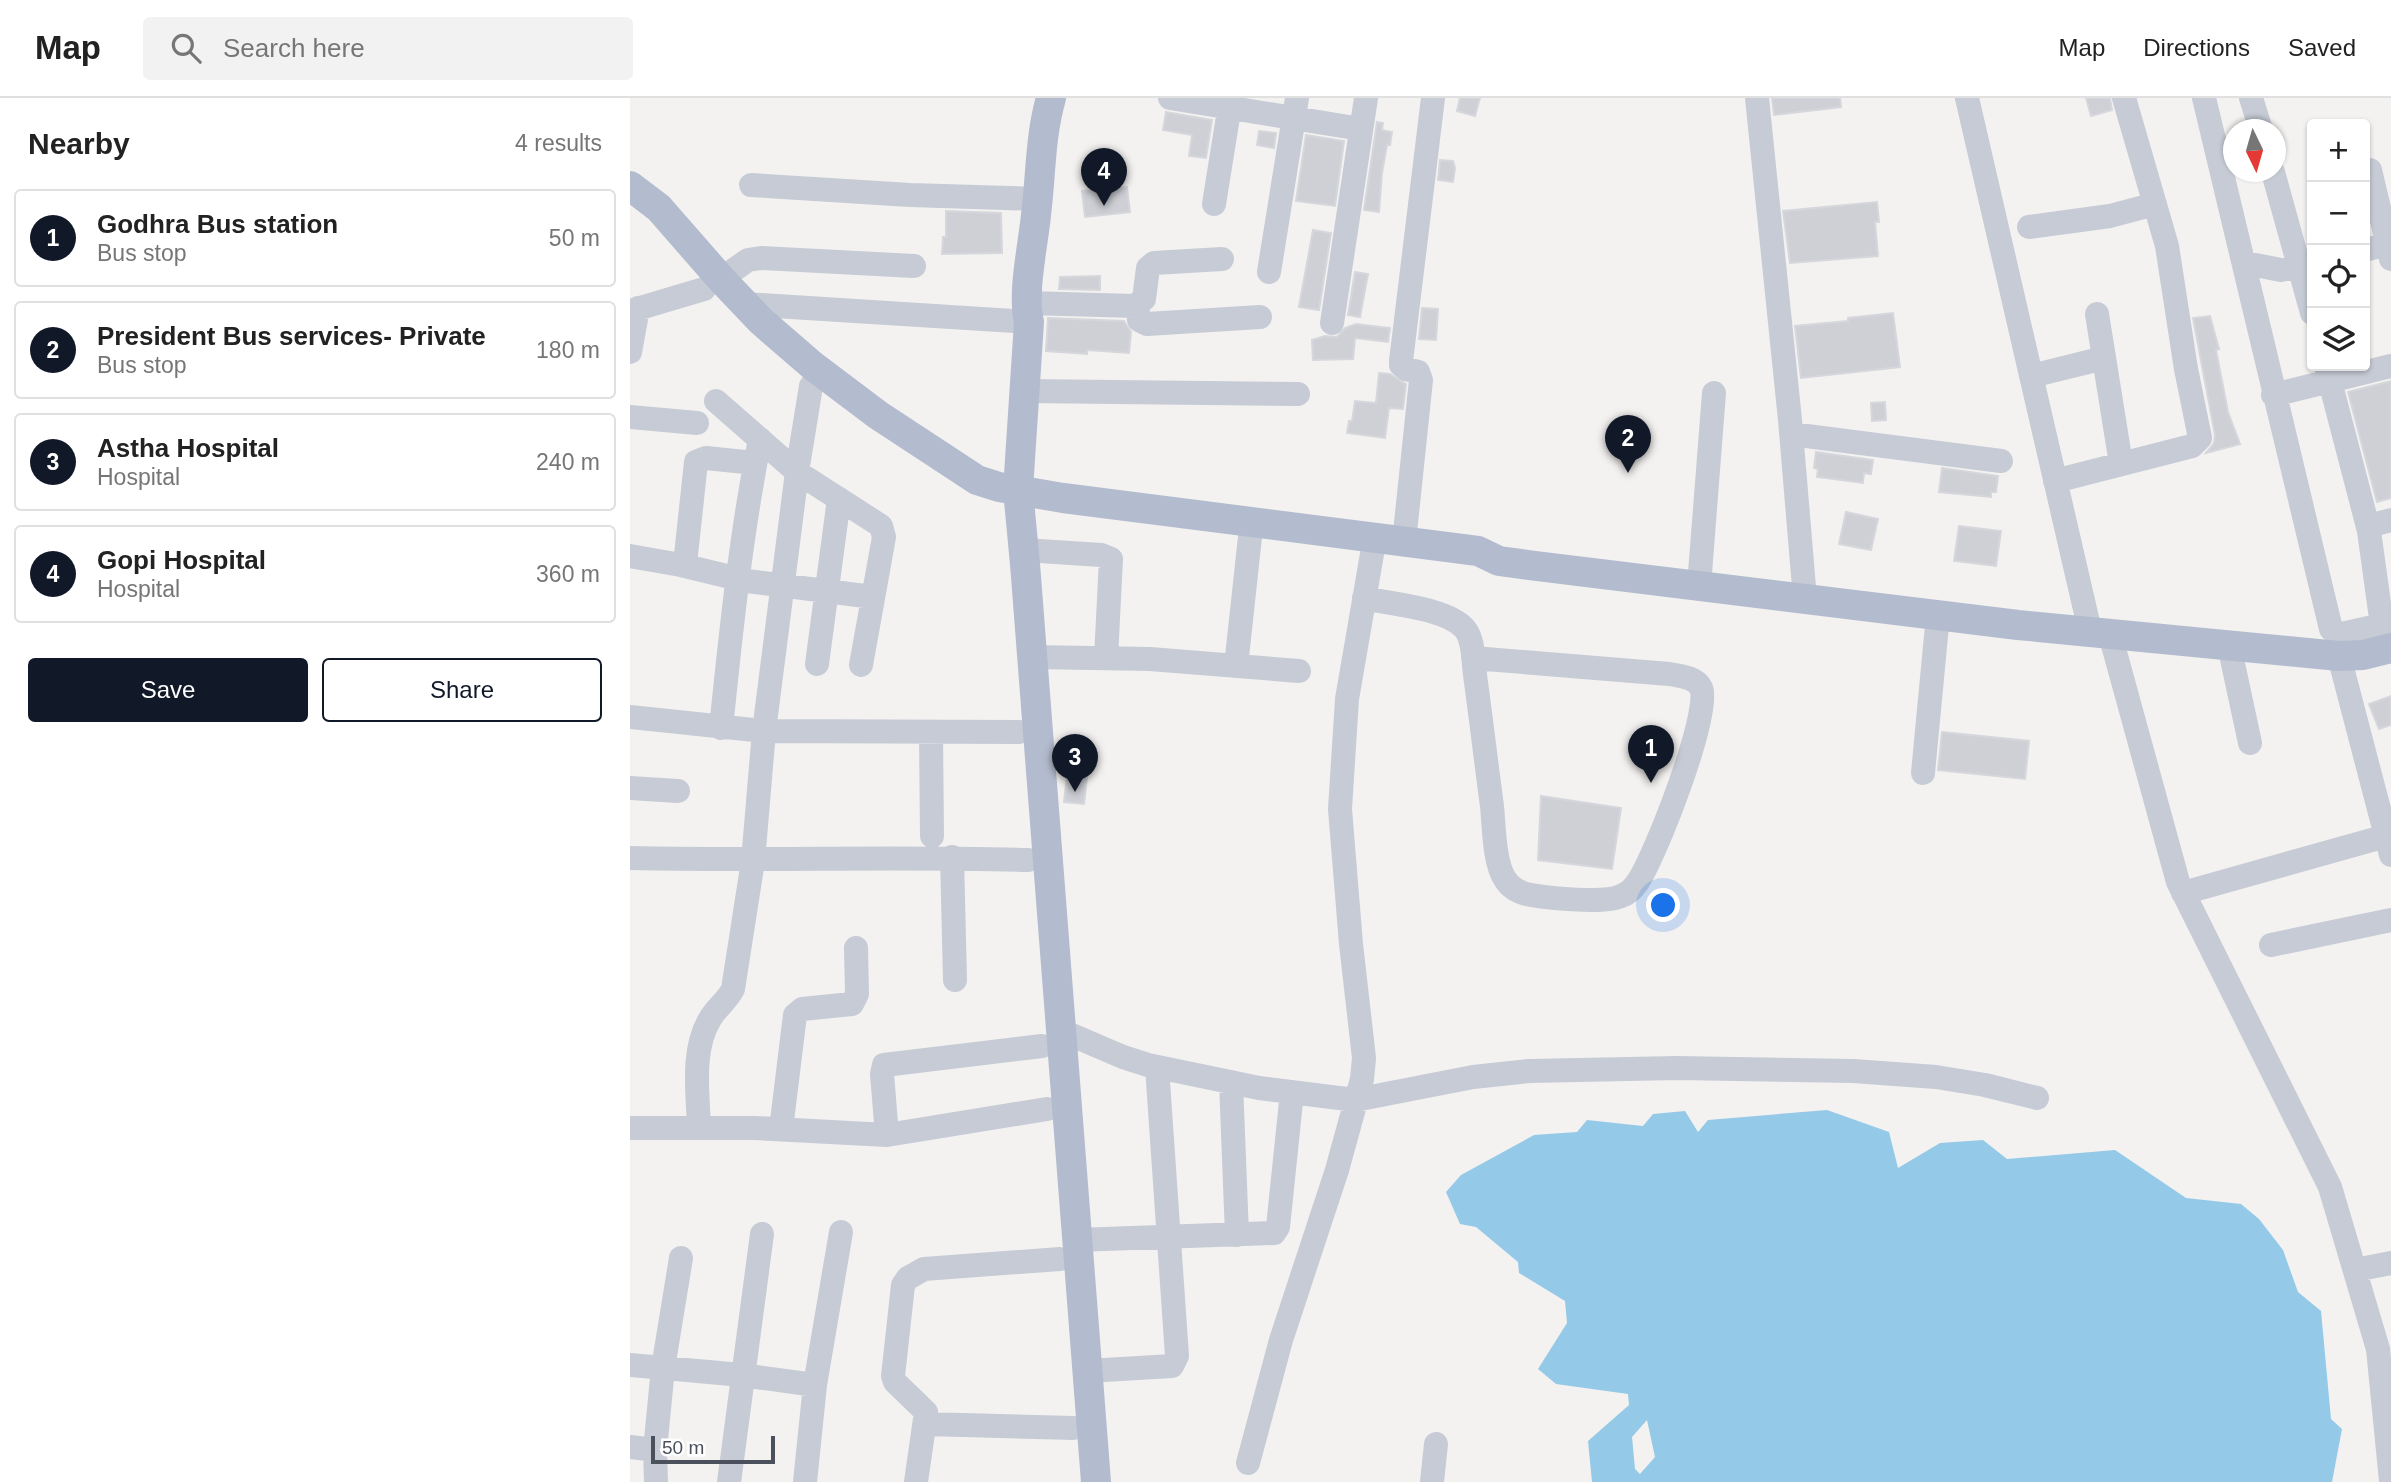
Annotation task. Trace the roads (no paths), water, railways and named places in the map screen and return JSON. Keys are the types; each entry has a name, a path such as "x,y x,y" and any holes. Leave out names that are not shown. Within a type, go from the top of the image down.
{"main road":[{"path":"1051,98 1043,127 1025,314 999,462 1024,550 1051,1038 1068,1250 1077,1482"},
{"path":"630,187 659,208 712,284 730,317 811,386 924,466 974,494 1478,551 1499,561 1938,615 2100,632 2339,656 2362,655 2386,641"},
{"path":"712,284 744,304 813,366 878,415 977,480 1009,497 1371,554 1475,566 1499,561"},
{"path":"1025,314 1025,391 1009,497 1019,732 1028,860 1051,1038 1047,1109 1087,1371 1096,1482"}],"street":[{"path":"1170,98 1296,108 1361,129"},
{"path":"1332,323 1366,98"},
{"path":"1404,542 1421,380 1418,372 1406,369 1401,365 1401,361 1433,98"},
{"path":"1757,98 1805,599"},
{"path":"1967,98 2055,481 2100,632 2178,882 2330,1187 2378,1349 2389,1436 2391,1481"},
{"path":"2055,481 2192,446 2200,438 2186,369 2167,246 2124,98"},
{"path":"2204,98 2331,629 2337,635 2386,641 2380,526 2328,373"},
{"path":"2251,98 2257,119"},
{"path":"1214,204 1231,102"},
{"path":"1269,272 1296,108"},
{"path":"2370,170 2384,249"},
{"path":"2277,182 2306,265 2311,308"},
{"path":"751,185 909,195 1038,199"},
{"path":"2029,227 2110,216 2155,204"},
{"path":"630,352 634,309 712,284 748,260 761,258 914,266"},
{"path":"744,304 1025,314 1137,305 1144,299 1148,268 1154,263 1222,259"},
{"path":"2245,263 2281,270 2306,265"},
{"path":"1137,305 1139,320 1147,324 1261,317"},
{"path":"2097,314 2121,464"},
{"path":"2031,376 2104,358"},
{"path":"2273,395 2328,373 2391,366"},
{"path":"699,1128 697,1061 710,1019 733,989 753,861 764,731 797,472 811,386"},
{"path":"1025,391 1298,394"},
{"path":"1699,586 1714,393"},
{"path":"716,401 797,472 881,526 884,531 861,666"},
{"path":"630,417 697,423"},
{"path":"1791,434 2001,461"},
{"path":"722,728 737,579 760,439"},
{"path":"681,565 686,555 696,462 706,458 755,463"},
{"path":"817,664 839,499"},
{"path":"1237,666 1250,537"},
{"path":"1024,550 1108,556 1111,559 1106,658"},
{"path":"1248,1463 1281,1340 1337,1170 1362,1079 1364,1058 1340,809 1347,699 1371,554"},
{"path":"630,556 737,579 873,597"},
{"path":"1364,598 1445,615 1464,628 1471,640 1473,658 1497,854 1504,878 1516,891 1531,895 1605,900 1619,897 1629,891 1638,882 1662,835 1696,733 1703,699 1701,688 1693,679 1669,674 1473,658"},
{"path":"1923,774 1938,615"},
{"path":"2229,645 2250,743"},
{"path":"2183,893 2388,846 2339,656"},
{"path":"1032,657 1106,658 1299,671"},
{"path":"630,717 764,731 1019,732"},
{"path":"931,732 932,836"},
{"path":"630,788 678,791"},
{"path":"952,857 955,980"},
{"path":"630,859 753,861 952,857 1028,860"},
{"path":"2271,945 2391,920"},
{"path":"781,1129 794,1015 802,1009 846,1006 856,1000 856,948"},
{"path":"887,1135 882,1074 884,1065 1051,1038 1157,1067 1231,1082 1355,1100 1473,1077 1530,1071 1677,1068 1853,1071 1936,1077 1985,1085 2037,1098"},
{"path":"1087,1371 1172,1366 1177,1356 1157,1067"},
{"path":"1231,1082 1237,1234"},
{"path":"916,1482 926,1412 895,1382 893,1376 903,1285 908,1278 925,1269 1168,1237 1270,1234 1278,1227 1292,1092"},
{"path":"630,1128 781,1129 887,1135 1047,1109"},
{"path":"805,1482 816,1385 841,1232"},
{"path":"729,1482 762,1234"},
{"path":"656,1482 654,1450 663,1368 681,1258"},
{"path":"2355,1270 2391,1263"},
{"path":"630,1365 816,1385"},
{"path":"925,1424 1073,1428"},
{"path":"1432,1482 1436,1444"},
{"path":"630,1447 654,1450"}],"water":[{"path":"1827,1110 1889,1132 1898,1168 1940,1143 1983,1140 2007,1159 2115,1150 2186,1198 2241,1204 2259,1219 2283,1250 2298,1292 2321,1311 2331,1419 2342,1429 2332,1482 1592,1482 1588,1441 1629,1405 1628,1394 1556,1384 1538,1369 1567,1323 1565,1301 1519,1273 1518,1262 1476,1227 1460,1224 1446,1192 1461,1175 1534,1135 1577,1132 1587,1120 1643,1126 1653,1114 1685,1111 1698,1132 1708,1120","holes":["1647,1420 1655,1457 1640,1474 1635,1469 1632,1437"]}],"place":[{"name":"Gopi Hospital","path":"1104,206"},
{"name":"President Bus services- Private","path":"1628,473"},
{"name":"Godhra Bus station","path":"1651,783"},
{"name":"Astha Hospital","path":"1075,792"}]}
